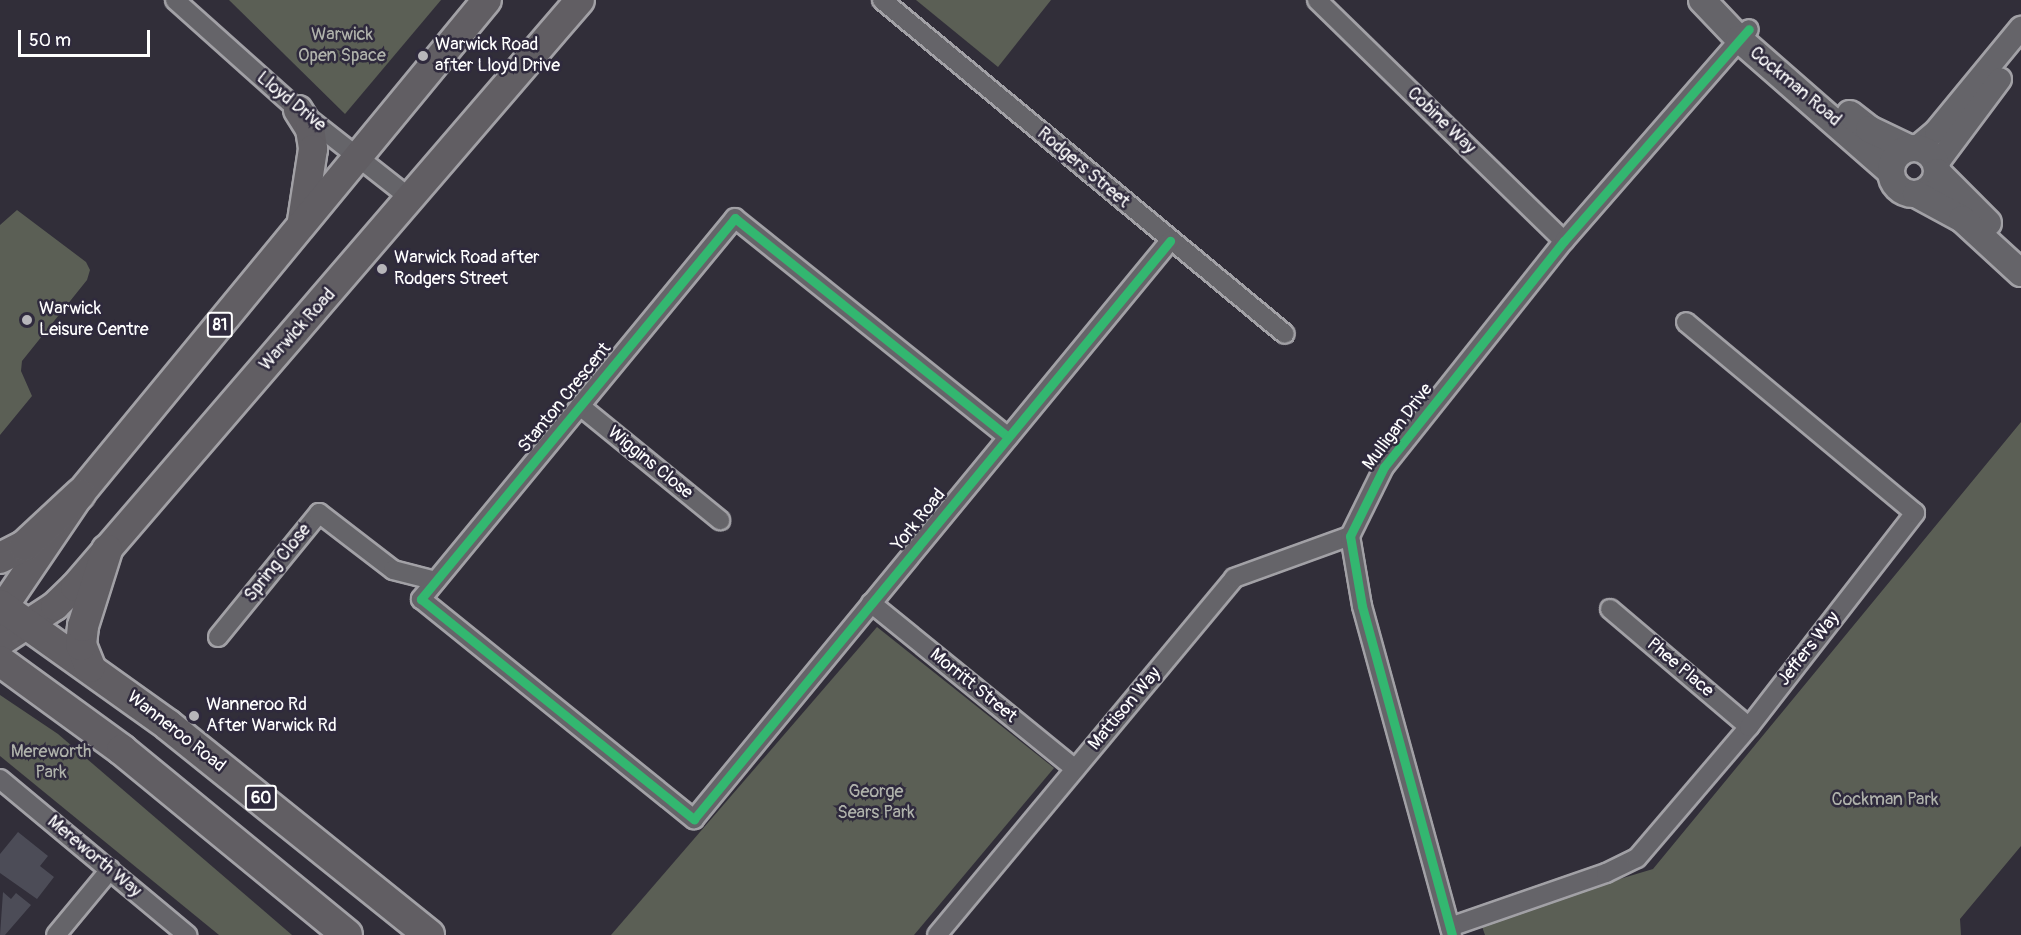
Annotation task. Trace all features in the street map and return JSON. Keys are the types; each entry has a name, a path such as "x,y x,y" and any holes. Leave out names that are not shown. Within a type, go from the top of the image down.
{"highway":[{"path":"0,558 24,546 80,494"},
{"path":"90,667 81,645 82,635 106,550"},
{"name":"Wanneroo Road","path":"1,608 28,623 90,667 429,935"},
{"path":"0,661 122,750 347,935"}],"main road":[{"name":"81","path":"1,608 80,494 300,229 357,154 487,0"},
{"name":"Warwick Road","path":"0,642 60,602 411,199 580,0"},
{"name":"Cockman Road","path":"1702,0 1855,118 1912,148"},
{"name":"Cockman Road","path":"1722,0 1744,34 1891,172"},
{"path":"298,110 310,129 313,148 300,229"},
{"path":"2021,250 1937,169 1929,153 1912,148 1896,157 1891,172 1899,189 1916,194 1962,219 2021,273"},
{"path":"1916,194 1930,187 1937,169"}],"street":[{"name":"Lloyd Drive","path":"175,0 298,110 357,154 411,199"},
{"name":"Rodgers Street","path":"882,0 1285,334"},
{"name":"Cobine Way","path":"1317,0 1564,241"},
{"path":"1912,148 1936,131 2021,28"},
{"name":"Mulligan Drive","path":"1350,536 1384,467 1564,241 1744,34"},
{"path":"1937,169 2021,52"},
{"name":"Stanton Crescent","path":"694,819 422,599 436,580 735,218 1008,437"},
{"name":"York Road","path":"694,819 1170,241"},
{"name":"Jeffers Way","path":"1451,931 1606,873 1637,858 1749,727 1915,513 1686,322"},
{"name":"Wiggins Close","path":"580,406 720,520"},
{"name":"Spring Close","path":"218,637 319,513 393,570 436,580"},
{"path":"1350,536 1362,606 1451,931"},
{"name":"Mattison Way","path":"937,935 1234,578 1350,536"},
{"name":"Morritt Street","path":"871,603 1075,769"},
{"name":"Phee Place","path":"1610,609 1749,727"},
{"name":"Mereworth Way","path":"0,779 187,935"},
{"path":"56,935 110,870"}],"green space":[{"name":"Warwick Open Space","path":"229,0 441,0 345,114"},
{"path":"916,0 1051,0 998,67"},
{"name":"Warwick Leisure Centre","path":"17,210 86,262 90,270 87,280 22,361 21,371 32,396 0,435 0,225"},
{"name":"Cockman Park","path":"2021,422 2021,846 1960,919 1961,935 1485,935 1480,921 1653,869"},
{"name":"George Sears Park","path":"877,627 1054,768 914,935 611,935"},
{"name":"Mereworth Park","path":"0,695 58,734 292,935 219,935 0,756"}],"building":[{"path":"18,832 48,856 40,866 54,877 37,899 0,873 0,854"},
{"path":"3,892 11,899 16,893 31,905 5,935 0,935"}],"cycle path":[{"path":"1452,935 1362,606 1350,536 1384,467 1564,241 1749,29"},
{"path":"1008,437 735,218 421,599 694,819 1170,241"}],"place":[{"name":"Warwick Road after Lloyd Drive","path":"423,56"},
{"name":"Warwick Road after Rodgers Street","path":"382,269"},
{"name":"Warwick Leisure Centre","path":"27,320"},
{"name":"Wanneroo Rd After Warwick Rd","path":"194,716"}]}
